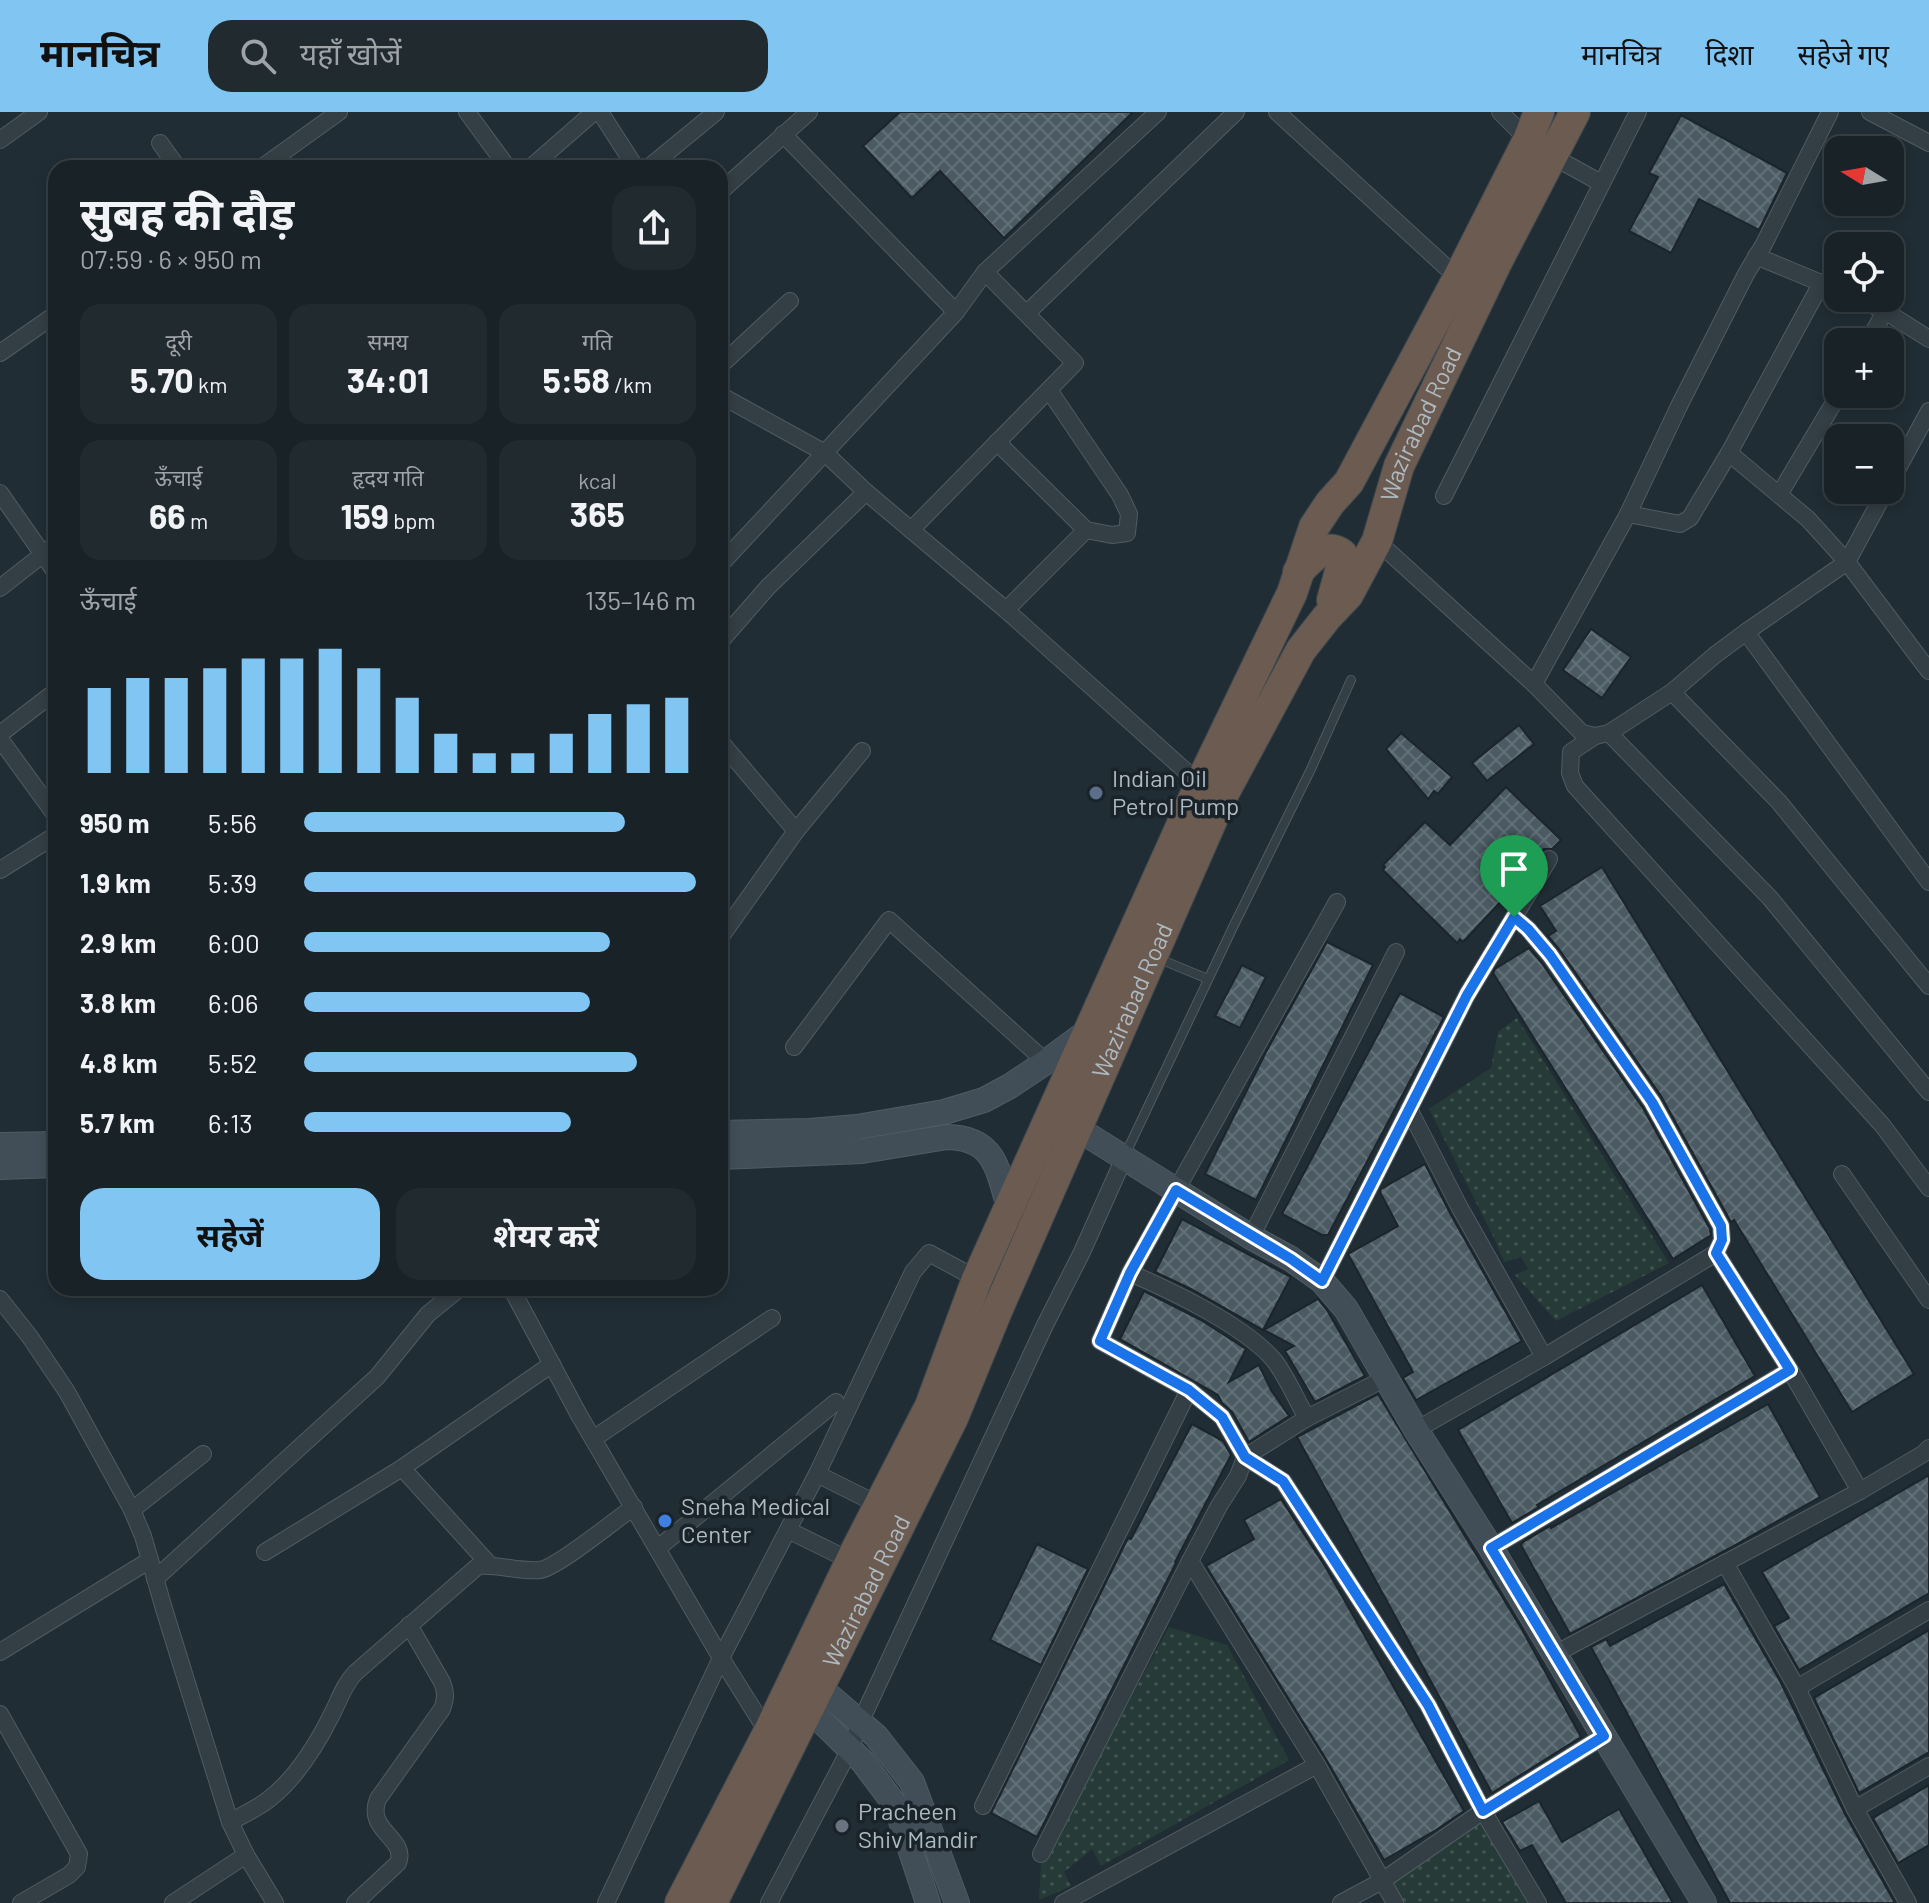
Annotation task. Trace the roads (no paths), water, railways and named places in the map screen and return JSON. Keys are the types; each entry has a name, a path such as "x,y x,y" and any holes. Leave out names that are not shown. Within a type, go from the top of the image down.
{"highway":[{"name":"Wazirabad Road","path":"712,1903 953,1418 1223,795 1301,650 1348,595 1377,541 1399,466 1497,262 1540,148 1539,112"},
{"name":"Wazirabad Road","path":"680,1903 930,1406 977,1279 1200,784 1292,593 1314,527 1349,482 1458,278 1540,148 1575,112"},
{"path":"1298,572 1316,554 1331,549 1342,554 1327,617"}],"main road":[{"path":"728,1133 857,1127 944,1112 984,1100 1046,1062 1088,1031"},
{"path":"1078,1129 1291,1259 1322,1281 1346,1309 1416,1430 1491,1548 1704,1903"},
{"path":"728,1157 862,1151 947,1137 960,1138 985,1148 995,1160 1009,1207"},
{"path":"0,1145 48,1144"},
{"path":"0,1167 48,1165"},
{"path":"813,1698 860,1723 876,1736 912,1782 957,1903"},
{"path":"813,1698 896,1806 928,1903"}],"street":[{"path":"0,140 39,112"},
{"path":"285,160 339,112"},
{"path":"467,112 502,160"},
{"path":"540,160 597,112 630,160"},
{"path":"658,160 716,112"},
{"path":"728,185 809,112"},
{"path":"728,551 825,453 956,312 985,272 1158,112"},
{"path":"1027,313 1236,112"},
{"path":"1277,112 1458,278"},
{"path":"1500,112 1540,148 1601,183"},
{"path":"1444,496 1638,112"},
{"path":"1534,684 1628,514 1679,406 1830,112"},
{"path":"1870,112 1927,136"},
{"path":"783,134 956,312"},
{"path":"160,143 172,160"},
{"path":"1628,514 1680,524 1690,518 1822,282 1756,256"},
{"path":"911,530 1075,363 985,272"},
{"path":"728,359 790,301"},
{"path":"1887,312 1929,339"},
{"path":"0,353 48,320"},
{"path":"997,442 1086,530 1112,535 1127,533 1129,514 1120,495 1049,390"},
{"path":"728,399 825,453 1200,784"},
{"path":"1779,495 1831,408"},
{"path":"1904,457 1929,411"},
{"path":"1729,453 1808,519 1847,562 1929,671"},
{"path":"728,633 768,587 866,492"},
{"path":"0,493 48,548"},
{"path":"1878,504 1847,562 1746,632 1672,692 1571,752 1570,773 1575,786 1883,1126 1929,1188"},
{"path":"1006,610 1086,530"},
{"path":"1377,541 1534,684 1582,733 1602,734 1770,898 1929,1092"},
{"path":"0,588 48,552"},
{"path":"1746,632 1929,882"},
{"path":"1672,692 1779,802 1929,986"},
{"path":"48,697 0,736 48,805"},
{"path":"728,750 796,831"},
{"path":"728,927 796,831 862,751"},
{"path":"0,870 48,840"},
{"path":"1322,1281 1467,995 1549,859"},
{"path":"1337,902 1130,1273 1100,1341 1189,1390 1222,1417 1245,1457 1283,1481 1428,1705 1483,1811 1538,1903"},
{"path":"1416,1430 1716,1253 1722,1240 1721,1226 1652,1102 1550,955 1514,917"},
{"path":"794,1047 889,920 1046,1062"},
{"path":"1251,1237 1396,952"},
{"path":"1409,1109 1544,1357"},
{"path":"769,1903 850,1749 1124,1158"},
{"path":"1842,1174 1929,1300"},
{"path":"606,1903 721,1658 817,1474 913,1272 929,1253 977,1279"},
{"path":"1716,1253 1790,1370 1860,1491"},
{"path":"1130,1273 1240,1331 1273,1360 1307,1418"},
{"path":"155,1579 377,1377 428,1314 450,1296"},
{"path":"515,1296 593,1439 768,1733"},
{"path":"0,1299 67,1392 132,1510 143,1536 230,1822 275,1903"},
{"path":"593,1439 772,1318"},
{"path":"265,1552 402,1468 552,1364"},
{"path":"1491,1548 1790,1370"},
{"path":"1041,1854 1190,1561 1238,1476 1245,1457 1307,1418 1386,1378"},
{"path":"983,1806 1189,1390"},
{"path":"658,1548 836,1402"},
{"path":"1555,1654 1860,1491 1929,1448"},
{"path":"132,1510 203,1454"},
{"path":"402,1468 489,1564"},
{"path":"817,1474 879,1505"},
{"path":"230,1822 258,1807 281,1788 317,1741 346,1683 355,1673 478,1566 489,1564 528,1570 547,1569 634,1507"},
{"path":"788,1530 851,1561"},
{"path":"0,1652 150,1560"},
{"path":"1190,1561 1317,1765 1395,1903"},
{"path":"1725,1563 1797,1688 1855,1809 1908,1903"},
{"path":"1797,1688 1929,1610"},
{"path":"355,1903 398,1863 398,1849 378,1822 374,1808 445,1701 446,1690 409,1625"},
{"path":"0,1714 79,1854 77,1867 69,1875 21,1903"},
{"path":"1341,1903 1382,1881 1483,1811 1604,1736"},
{"path":"1063,1903 1317,1765"},
{"path":"1855,1809 1929,1766"},
{"path":"173,1903 246,1855"}],"lane":[{"path":"1124,1158 1351,680"},
{"path":"1153,956 1208,979"}],"place":[{"name":"Indian Oil Petrol Pump","path":"1096,793"},
{"name":"Sneha Medical Center","path":"665,1521"},
{"name":"Pracheen Shiv Mandir","path":"842,1826"}]}
